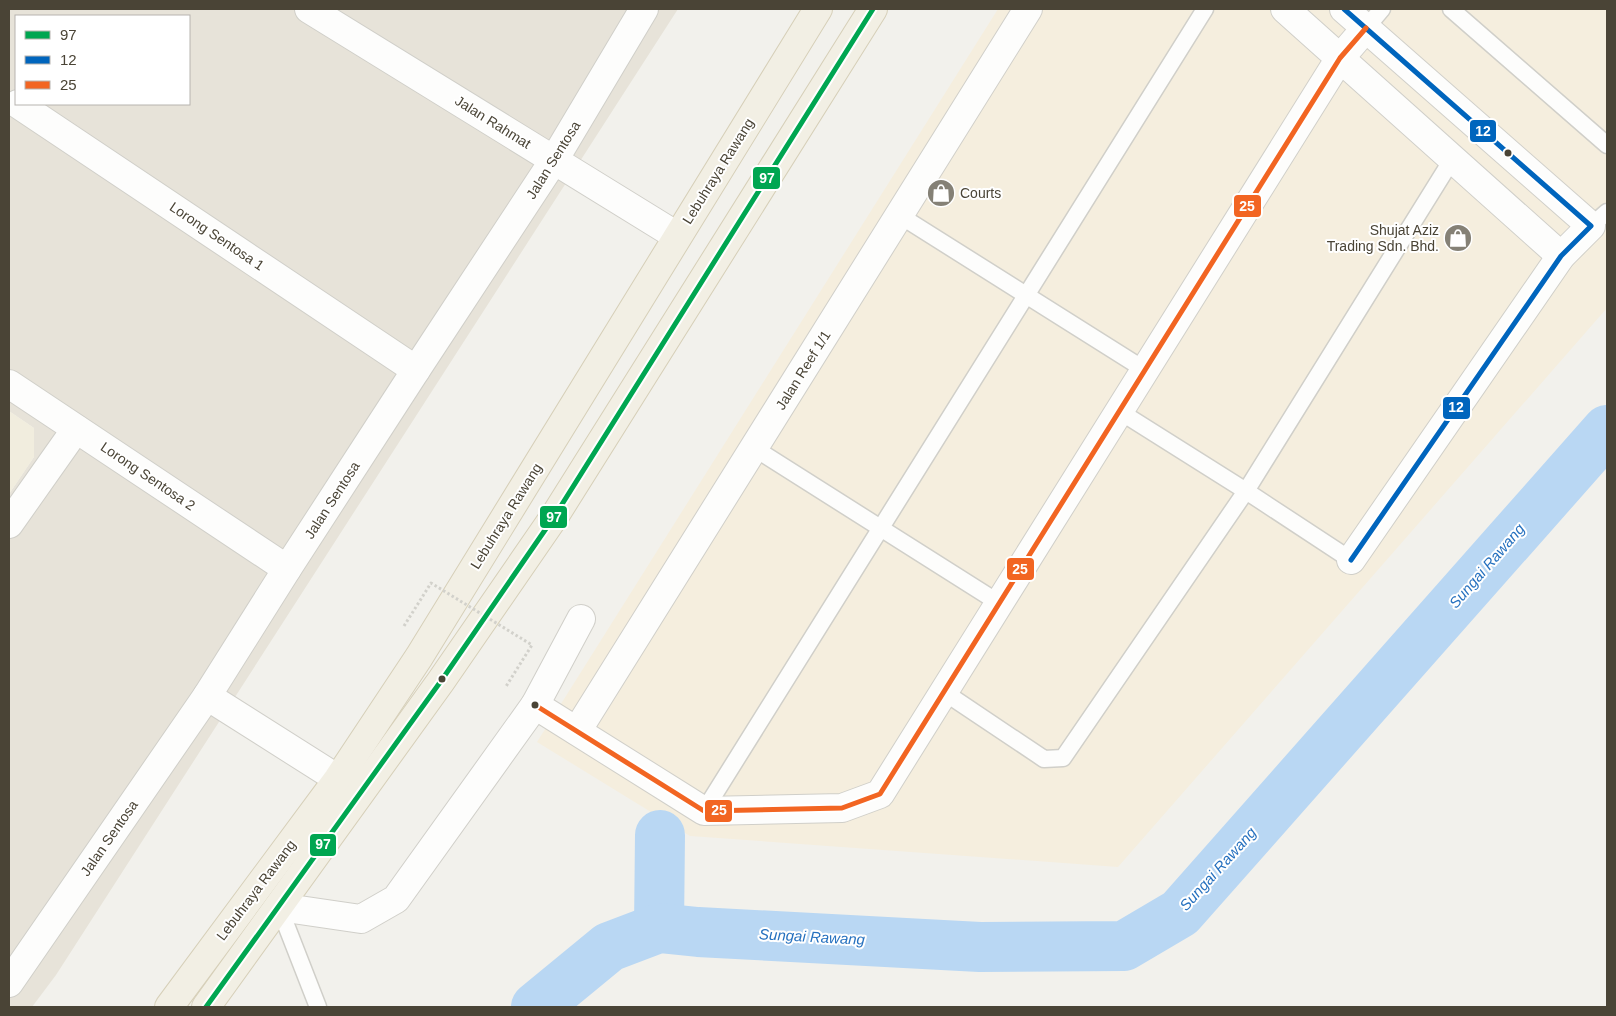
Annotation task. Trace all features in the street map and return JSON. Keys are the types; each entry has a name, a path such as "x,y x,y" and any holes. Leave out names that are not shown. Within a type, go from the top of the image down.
{"main road":[{"name":"Lebuhraya Rawang","path":"169,1007 338,779 420,657 818,9"},
{"name":"Lebuhraya Rawang","path":"206,1007 441,681 554,517 873,9"}],"street":[{"name":"Jalan Rahmat","path":"309,9 677,236"},
{"name":"Jalan Sentosa","path":"9,983 207,696 287,569 554,160 644,9"},
{"name":"Jalan Reef 1/1","path":"577,731 1028,9"},
{"path":"1285,9 1561,256"},
{"path":"1344,9 1374,18 1599,219 1561,256 1351,560"},
{"path":"536,705 704,811 842,808 880,794 1340,58 1374,18"},
{"name":"Lorong Sentosa 1","path":"20,105 416,370"},
{"name":"Lorong Sentosa 2","path":"9,384 287,569"},
{"path":"9,524 76,429"},
{"path":"279,907 362,919 396,899 536,705 581,619"},
{"path":"207,696 338,779"}],"lane":[{"path":"704,811 1205,9"},
{"path":"1452,9 1607,146"},
{"path":"944,692 1044,759 1063,758 1246,491 1453,158"},
{"path":"899,215 1145,370"},
{"path":"1119,411 1351,560"},
{"path":"754,448 999,603"},
{"path":"279,907 318,1007"}],"path":[{"path":"404,626 431,582 532,645 505,688"}],"shaded area":[{"path":"9,9 678,9 56,975 32,1007 9,1007 9,494 34,457 34,428 9,411"},
{"path":"998,9 1607,9 1607,308 1118,867 690,836 537,742"},
{"path":"9,411 34,428 34,457 9,494"}],"waterway":[{"name":"Sungai Rawang","path":"536,1007 609,947 659,928 698,932 980,947 1124,946 1180,913 1607,430"},
{"path":"659,928 660,835"}],"transit line":[{"name":"97","path":"206,1007 441,681 554,517 873,9"},
{"name":"12","path":"1344,9 1591,226 1561,256 1351,560"},
{"name":"25","path":"535,705 704,811 842,808 880,794 1340,58 1366,28"}],"place":[{"name":"Courts","path":"941,193"},
{"name":"Shujat Aziz Trading Sdn. Bhd.","path":"1458,238"}]}
